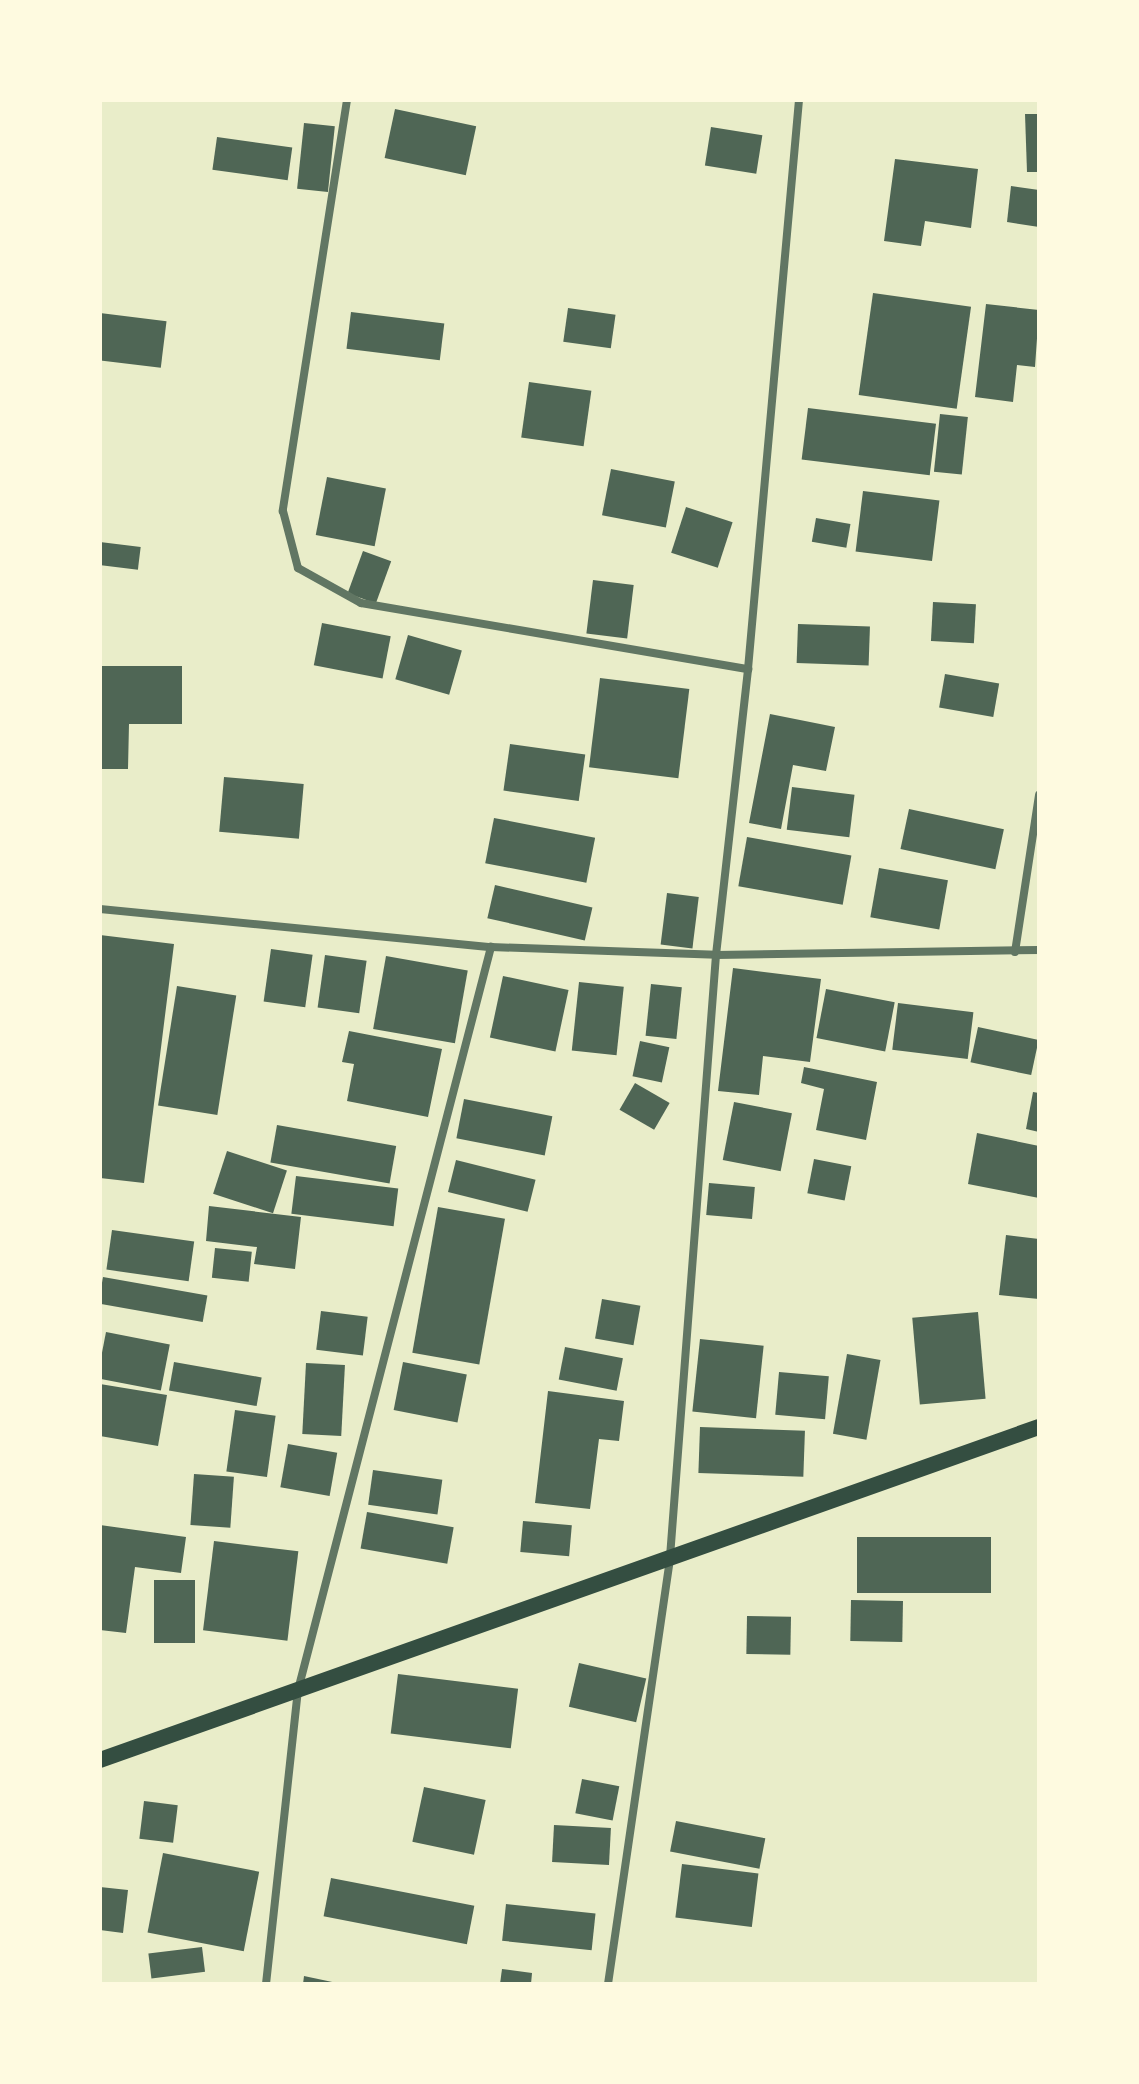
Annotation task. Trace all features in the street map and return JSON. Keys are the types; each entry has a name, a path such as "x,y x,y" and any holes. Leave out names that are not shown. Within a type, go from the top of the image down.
{"main road":[{"path":"100,1760 1039,1427"}],"street":[{"path":"347,100 283,511 298,568 361,603 748,669"},
{"path":"608,1984 670,1557 716,955 748,669 799,100"},
{"path":"1015,952 1039,795"},
{"path":"100,909 491,947 716,955 1039,950"},
{"path":"266,1984 298,1690 491,947"}],"building":[{"path":"395,109 476,126 466,175 385,158"},
{"path":"1025,114 1039,114 1039,172 1027,172"},
{"path":"304,123 335,126 328,192 297,189"},
{"path":"711,127 762,135 756,174 705,166"},
{"path":"217,137 292,148 288,180 212,170"},
{"path":"895,159 978,169 971,228 925,221 921,246 884,241"},
{"path":"1011,186 1039,190 1039,227 1007,222"},
{"path":"873,293 971,307 957,409 859,395"},
{"path":"986,304 1039,310 1035,367 1017,365 1013,402 975,397"},
{"path":"568,308 616,315 611,348 563,342"},
{"path":"351,312 444,323 440,360 346,349"},
{"path":"100,313 167,321 161,368 100,360"},
{"path":"529,382 591,391 584,446 521,437"},
{"path":"808,408 936,424 930,475 802,460"},
{"path":"940,414 968,417 962,475 934,472"},
{"path":"611,469 675,481 666,528 602,515"},
{"path":"327,477 386,488 375,546 316,535"},
{"path":"863,491 939,500 932,561 856,552"},
{"path":"686,507 733,522 718,568 671,553"},
{"path":"816,518 850,524 846,548 812,542"},
{"path":"100,542 141,547 138,570 100,565"},
{"path":"363,551 391,561 376,604 348,593"},
{"path":"593,580 634,585 627,639 586,634"},
{"path":"933,602 976,604 974,643 931,641"},
{"path":"322,623 391,636 383,679 314,665"},
{"path":"798,624 870,627 869,665 797,663"},
{"path":"408,635 462,650 449,695 395,679"},
{"path":"100,666 182,666 182,724 129,724 128,769 100,769"},
{"path":"945,674 999,684 993,717 939,707"},
{"path":"600,678 689,689 678,778 589,767"},
{"path":"770,714 835,727 826,771 793,765 781,829 749,823"},
{"path":"510,744 585,755 579,801 503,791"},
{"path":"224,777 304,784 299,839 219,832"},
{"path":"792,787 855,795 849,837 787,830"},
{"path":"909,809 1004,829 995,869 900,849"},
{"path":"494,818 595,838 586,883 485,863"},
{"path":"747,837 851,855 843,905 738,886"},
{"path":"879,868 948,880 939,929 870,917"},
{"path":"495,885 592,907 585,941 487,918"},
{"path":"667,893 699,897 692,949 661,945"},
{"path":"100,935 174,944 144,1183 100,1178"},
{"path":"271,949 313,955 305,1007 264,1001"},
{"path":"325,955 367,961 359,1013 318,1007"},
{"path":"386,956 468,970 455,1043 373,1029"},
{"path":"733,968 821,979 810,1062 763,1056 759,1095 718,1091"},
{"path":"503,976 569,990 555,1052 490,1038"},
{"path":"579,982 624,987 617,1055 572,1051"},
{"path":"651,984 682,987 676,1039 646,1036"},
{"path":"177,986 236,995 217,1115 158,1106"},
{"path":"826,989 895,1002 885,1051 816,1038"},
{"path":"898,1003 973,1012 968,1059 892,1050"},
{"path":"978,1027 1039,1040 1031,1075 971,1062"},
{"path":"349,1031 442,1049 428,1117 347,1101 354,1064 342,1062"},
{"path":"640,1041 669,1047 662,1082 633,1076"},
{"path":"804,1067 877,1082 866,1140 816,1130 824,1089 801,1083"},
{"path":"635,1083 670,1103 654,1130 620,1110"},
{"path":"1033,1092 1039,1093 1039,1132 1026,1129"},
{"path":"464,1099 552,1116 545,1155 456,1138"},
{"path":"734,1102 792,1113 781,1171 723,1160"},
{"path":"277,1125 396,1146 390,1183 270,1162"},
{"path":"977,1133 1039,1146 1039,1198 968,1184"},
{"path":"227,1151 287,1170 273,1213 213,1194"},
{"path":"814,1159 851,1166 845,1201 807,1193"},
{"path":"456,1160 536,1180 528,1212 448,1192"},
{"path":"296,1176 398,1189 394,1226 291,1214"},
{"path":"709,1183 755,1187 752,1219 706,1215"},
{"path":"209,1206 301,1217 295,1269 254,1264 257,1247 206,1241"},
{"path":"438,1207 505,1219 479,1365 412,1353"},
{"path":"112,1230 194,1242 189,1281 106,1270"},
{"path":"1006,1235 1039,1239 1039,1299 999,1295"},
{"path":"215,1248 252,1252 249,1282 212,1278"},
{"path":"103,1277 207,1295 203,1322 100,1304"},
{"path":"602,1299 640,1306 633,1345 595,1338"},
{"path":"321,1311 368,1317 363,1355 316,1350"},
{"path":"978,1312 986,1399 920,1404 912,1318"},
{"path":"106,1332 170,1344 161,1391 100,1379"},
{"path":"700,1339 764,1346 756,1418 692,1412"},
{"path":"565,1347 623,1358 617,1391 559,1379"},
{"path":"847,1354 880,1360 866,1440 833,1434"},
{"path":"174,1362 262,1377 257,1406 169,1391"},
{"path":"403,1362 467,1374 457,1423 394,1410"},
{"path":"306,1363 345,1365 341,1436 302,1434"},
{"path":"779,1372 829,1376 825,1419 775,1415"},
{"path":"100,1384 167,1395 158,1446 100,1436"},
{"path":"548,1391 624,1401 619,1441 599,1439 590,1509 535,1503"},
{"path":"235,1410 276,1416 267,1477 226,1471"},
{"path":"700,1427 805,1431 803,1477 698,1473"},
{"path":"288,1444 337,1453 330,1496 280,1487"},
{"path":"373,1470 442,1480 437,1514 368,1505"},
{"path":"194,1474 234,1477 230,1528 190,1525"},
{"path":"367,1512 454,1527 447,1564 361,1548"},
{"path":"523,1521 572,1525 569,1556 520,1552"},
{"path":"100,1525 186,1537 181,1573 135,1567 126,1633 100,1630"},
{"path":"857,1537 991,1537 991,1593 857,1593"},
{"path":"214,1541 298,1551 287,1641 203,1630"},
{"path":"154,1580 195,1580 195,1643 154,1643"},
{"path":"851,1600 903,1601 902,1642 850,1641"},
{"path":"747,1616 791,1617 790,1655 746,1654"},
{"path":"579,1663 646,1679 636,1722 569,1707"},
{"path":"398,1674 518,1689 511,1748 391,1734"},
{"path":"582,1779 619,1786 613,1821 575,1813"},
{"path":"424,1787 486,1800 474,1855 412,1842"},
{"path":"144,1801 178,1805 173,1843 139,1839"},
{"path":"676,1821 765,1838 759,1869 670,1851"},
{"path":"554,1825 611,1828 609,1865 552,1862"},
{"path":"163,1853 259,1872 244,1951 148,1933"},
{"path":"682,1864 758,1873 752,1927 675,1918"},
{"path":"331,1878 474,1906 467,1944 324,1916"},
{"path":"100,1887 128,1890 123,1933 100,1930"},
{"path":"506,1904 596,1913 592,1950 502,1941"},
{"path":"202,1947 205,1972 151,1978 148,1954"},
{"path":"502,1969 532,1973 531,1984 500,1984"},
{"path":"304,1976 337,1983 337,1984 303,1984"}]}
